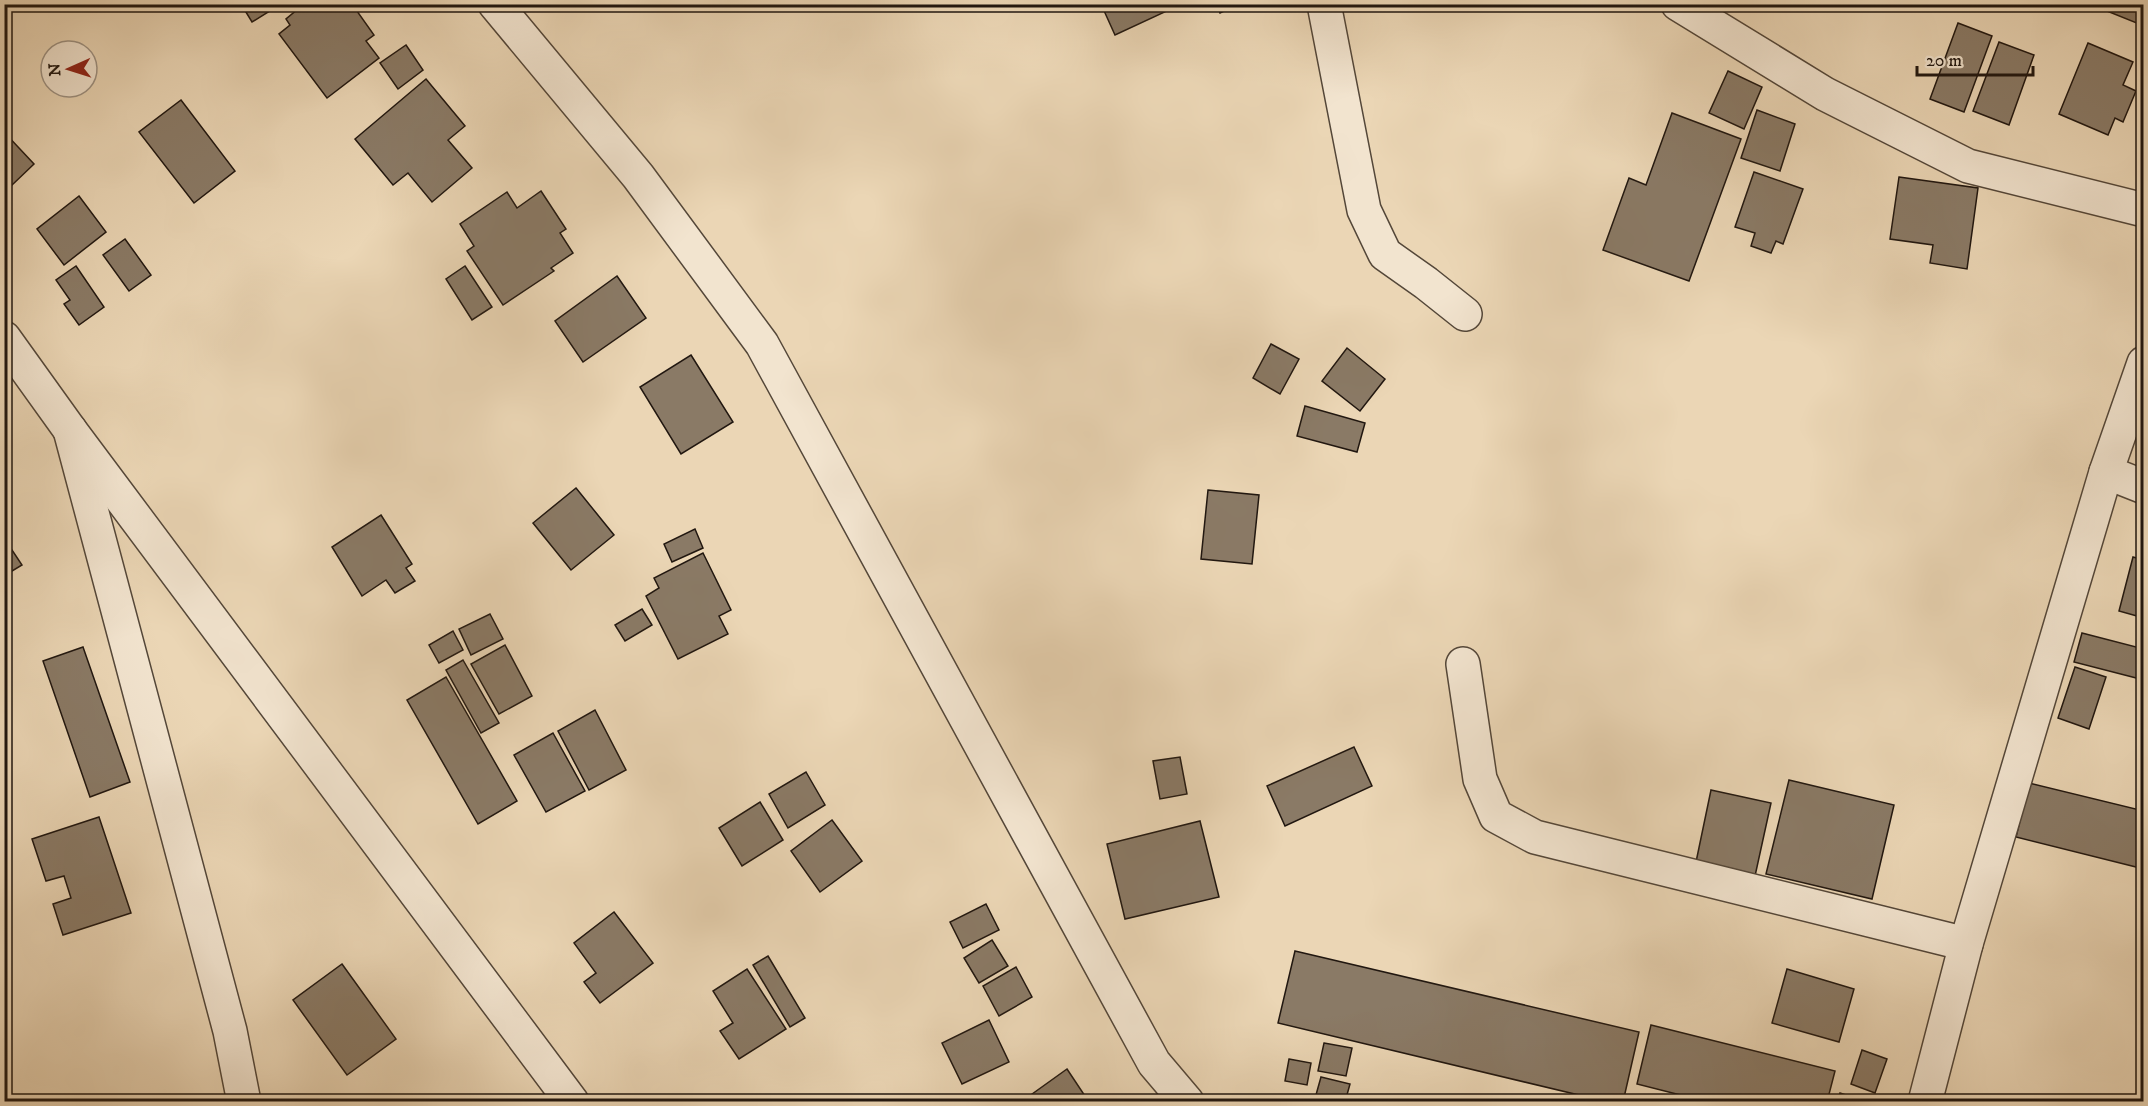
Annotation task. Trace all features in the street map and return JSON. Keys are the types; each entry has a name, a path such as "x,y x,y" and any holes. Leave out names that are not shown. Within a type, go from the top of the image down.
{"street":[{"path":"495,4 638,176 762,344 1154,1063 1187,1101"},
{"path":"1324,4 1364,210 1385,254 1465,314"},
{"path":"1678,4 1825,94 1968,166 2144,210"},
{"path":"4,338 70,430 572,1101"},
{"path":"1925,1101 1966,944 2106,472 2144,363"},
{"path":"70,430 230,1031 244,1101"},
{"path":"2106,472 2144,487"},
{"path":"1463,664 1480,779 1496,816 1535,837 1966,944"}],"building":[{"path":"241,4 281,4 252,22"},
{"path":"304,4 352,4 374,35 366,41 379,58 327,98 279,34 290,25 286,19"},
{"path":"1101,4 1166,4 1169,10 1115,35"},
{"path":"1216,4 1239,4 1220,13"},
{"path":"2103,4 2144,4 2144,26 2102,9"},
{"path":"1958,23 1992,36 1964,112 1930,99"},
{"path":"1999,42 2034,55 2009,125 1973,111"},
{"path":"2088,43 2133,62 2123,85 2136,91 2123,122 2115,118 2108,135 2059,114"},
{"path":"406,45 423,70 398,89 380,63"},
{"path":"1728,71 1762,87 1744,129 1709,113"},
{"path":"426,79 465,126 448,140 472,168 432,202 408,173 393,185 355,139"},
{"path":"181,100 235,171 194,203 139,132"},
{"path":"1757,110 1795,124 1780,171 1741,158"},
{"path":"1672,113 1741,139 1689,281 1603,250 1629,178 1646,185"},
{"path":"4,132 34,164 11,186 4,179"},
{"path":"1754,172 1803,189 1783,244 1776,241 1771,253 1751,246 1755,233 1735,227"},
{"path":"1899,177 1978,188 1967,269 1930,263 1933,245 1890,239"},
{"path":"541,191 566,229 560,233 573,253 551,268 554,271 503,305 467,251 474,246 460,224 507,192 517,208"},
{"path":"79,196 106,232 64,265 37,229"},
{"path":"125,239 151,275 129,291 103,255"},
{"path":"76,266 104,307 79,325 64,304 70,300 56,280"},
{"path":"465,266 492,307 472,320 446,279"},
{"path":"617,276 646,318 583,362 555,321"},
{"path":"1271,344 1299,359 1280,394 1253,378"},
{"path":"1347,348 1385,379 1360,411 1322,381"},
{"path":"691,355 733,422 681,454 640,387"},
{"path":"1305,406 1365,423 1357,452 1297,436"},
{"path":"576,488 614,535 571,570 533,523"},
{"path":"1208,490 1259,495 1252,564 1201,559"},
{"path":"381,515 412,564 406,568 415,581 395,593 386,580 362,596 332,547"},
{"path":"695,529 703,548 672,562 664,544"},
{"path":"4,538 22,565 4,576"},
{"path":"703,553 731,610 719,616 728,634 678,659 646,596 659,588 654,578"},
{"path":"2133,557 2144,560 2144,618 2119,611"},
{"path":"642,609 652,625 625,641 615,625"},
{"path":"490,614 503,639 471,655 459,629"},
{"path":"453,631 463,650 439,663 429,645"},
{"path":"2082,633 2144,649 2144,680 2074,662"},
{"path":"505,645 532,696 499,714 471,664"},
{"path":"83,647 130,782 90,797 43,661"},
{"path":"463,660 499,723 481,733 446,670"},
{"path":"2075,667 2106,677 2089,729 2058,718"},
{"path":"446,677 517,801 478,824 407,700"},
{"path":"595,710 626,770 589,790 558,731"},
{"path":"553,733 585,791 546,812 514,755"},
{"path":"1354,747 1372,786 1285,826 1267,786"},
{"path":"1180,757 1187,794 1160,799 1153,761"},
{"path":"806,772 825,805 788,828 769,794"},
{"path":"1789,780 1894,805 1872,899 1766,874"},
{"path":"2029,783 2144,811 2144,869 2016,837"},
{"path":"1711,790 1771,803 1755,876 1696,862"},
{"path":"760,802 783,840 742,866 719,828"},
{"path":"99,817 131,913 63,935 53,904 71,898 64,876 46,881 32,839"},
{"path":"832,820 862,861 820,892 791,851"},
{"path":"1200,821 1219,897 1125,919 1107,844"},
{"path":"986,904 999,930 963,948 950,922"},
{"path":"614,912 653,963 600,1003 584,982 596,973 574,943"},
{"path":"992,940 1008,966 979,983 964,958"},
{"path":"1295,951 1639,1032 1623,1102 1608,1102 1278,1023"},
{"path":"768,956 805,1018 790,1027 753,965"},
{"path":"342,964 396,1039 347,1075 293,1000"},
{"path":"1016,967 1032,997 999,1016 983,986"},
{"path":"747,969 786,1029 739,1059 720,1031 733,1023 713,991"},
{"path":"1787,969 1854,989 1839,1042 1772,1023"},
{"path":"989,1020 1009,1062 962,1084 942,1043"},
{"path":"1651,1025 1835,1071 1827,1102 1708,1102 1637,1084"},
{"path":"1324,1043 1352,1048 1346,1076 1318,1071"},
{"path":"1862,1050 1887,1059 1875,1093 1851,1084"},
{"path":"1289,1059 1311,1063 1307,1085 1285,1081"},
{"path":"1067,1069 1089,1102 1021,1102"},
{"path":"1321,1077 1350,1084 1345,1102 1314,1102"},
{"path":"1840,1093 1867,1102 1837,1102"}]}
